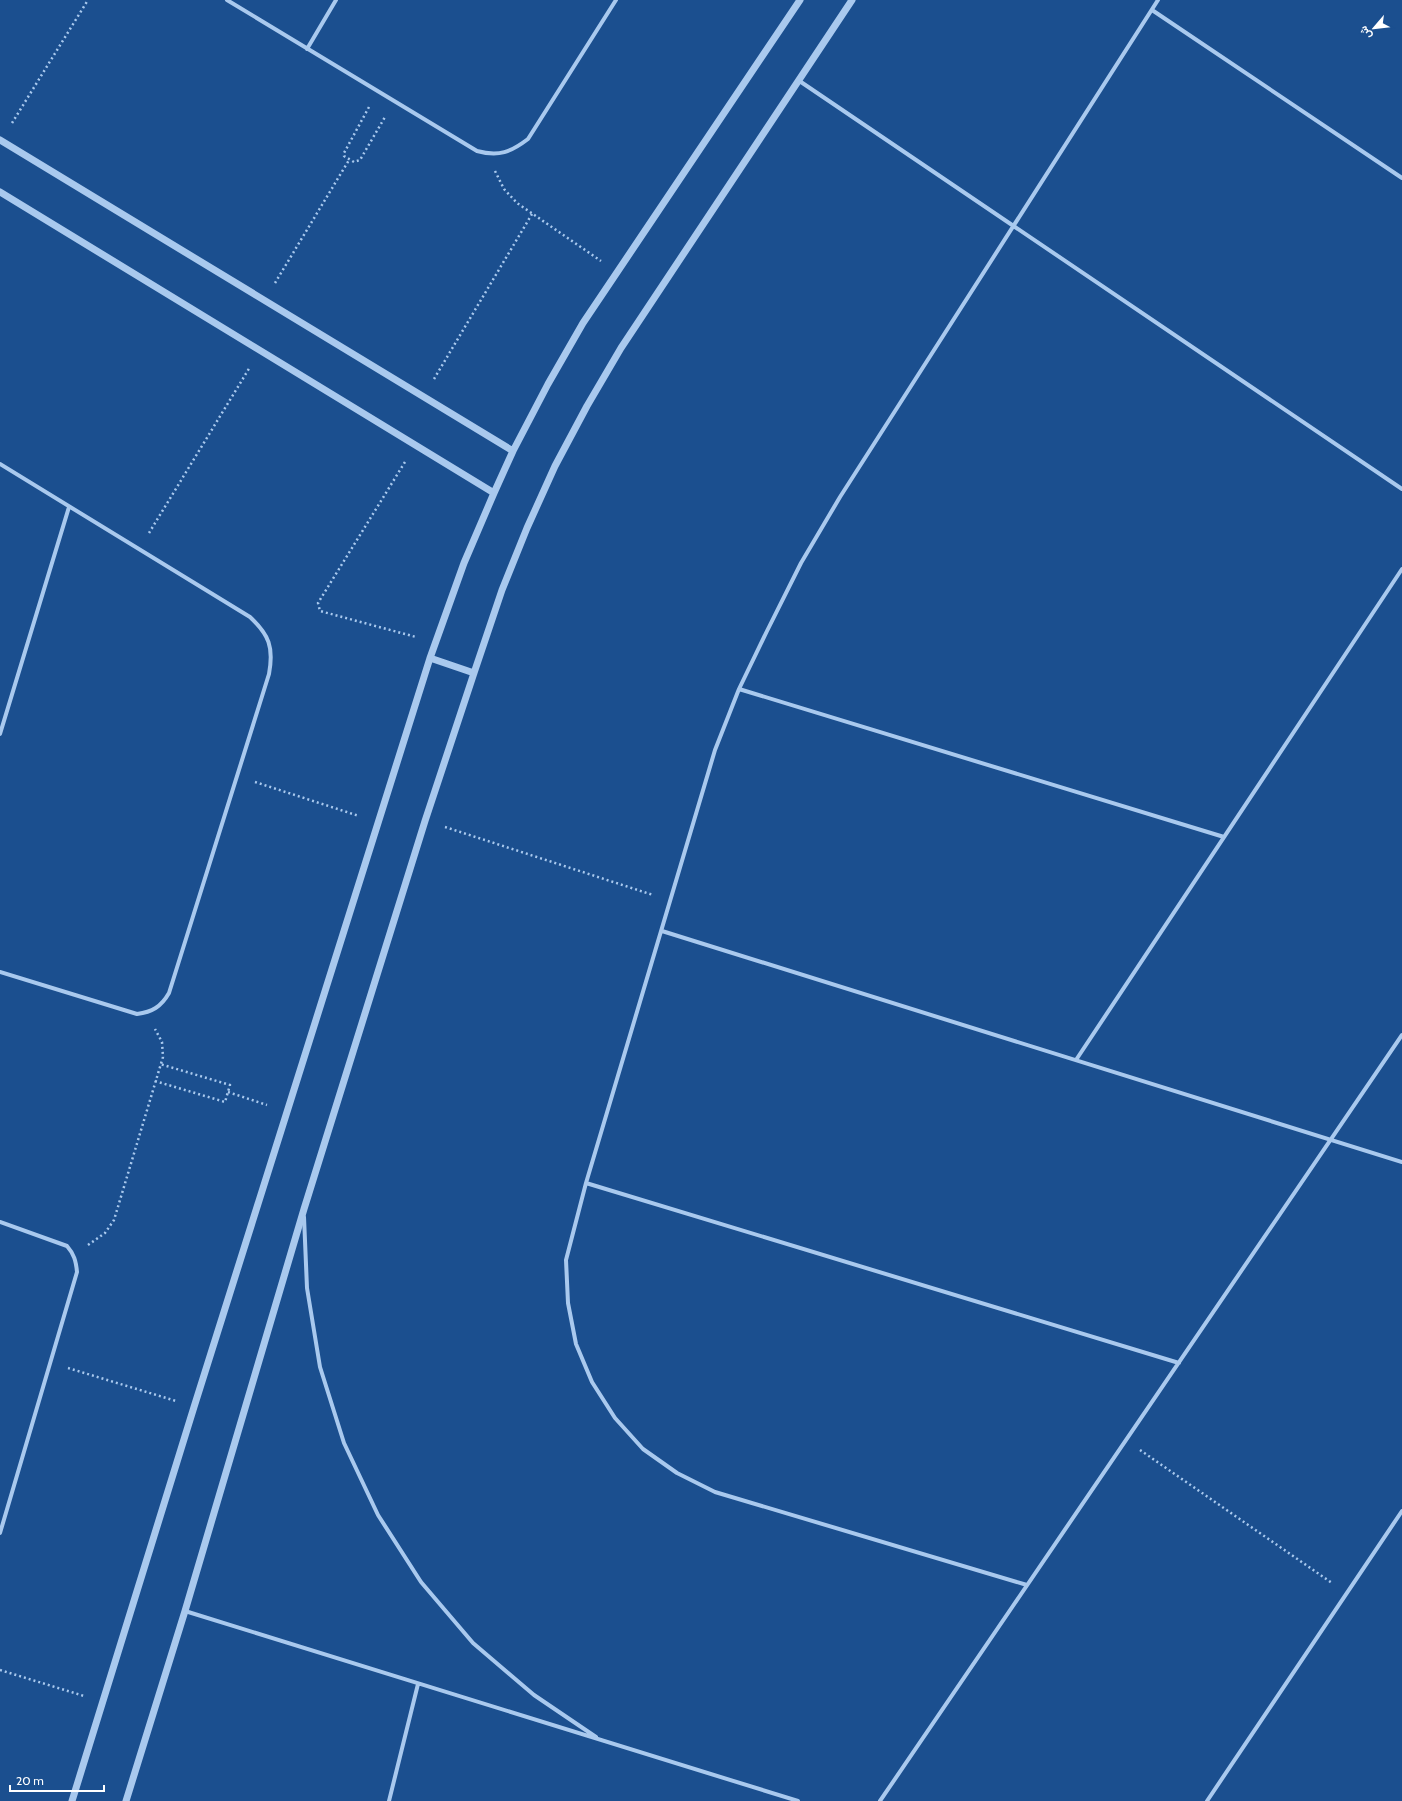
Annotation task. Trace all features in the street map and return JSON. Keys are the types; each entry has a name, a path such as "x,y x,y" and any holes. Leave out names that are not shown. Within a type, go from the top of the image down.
{"street":[{"path":"227,0 477,152 491,155 504,153 518,147 528,139 616,0"},
{"path":"308,48 336,0"},
{"path":"72,1801 194,1407 430,658 464,563 513,451 583,324 800,0"},
{"path":"126,1801 185,1611 304,1208 425,821 502,590 527,528 555,466 587,406 621,348 852,0"},
{"path":"1027,1585 715,1492 677,1473 643,1448 614,1418 592,1382 576,1344 568,1303 566,1260 586,1183 715,750 739,689 801,563 840,497 1158,0"},
{"path":"1152,10 1402,178"},
{"path":"798,80 1402,490"},
{"path":"1,140 513,451"},
{"path":"0,192 494,493"},
{"path":"0,464 250,617 262,628 270,642 272,658 269,674 169,993 160,1006 146,1013 137,1014 0,972"},
{"path":"0,734 69,506"},
{"path":"1076,1060 1402,569"},
{"path":"430,658 474,672"},
{"path":"739,689 1224,837"},
{"path":"662,931 1402,1162"},
{"path":"880,1801 1332,1140 1402,1035"},
{"path":"586,1183 1179,1363"},
{"path":"304,1208 307,1288 320,1367 344,1443 378,1515 421,1582 474,1642 534,1695 600,1739"},
{"path":"0,1222 66,1246 73,1253 77,1272 0,1533"},
{"path":"1208,1801 1402,1511"},
{"path":"185,1611 798,1801"},
{"path":"388,1801 418,1684"}],"path":[{"path":"1,140 88,0"},
{"path":"378,91 345,151 344,156 349,160 354,162 360,160 394,101"},
{"path":"491,155 496,173 504,189 517,203 618,272"},
{"path":"264,300 349,160"},
{"path":"423,397 532,214"},
{"path":"139,549 260,351"},
{"path":"415,445 318,603 320,611 436,642"},
{"path":"237,776 378,823"},
{"path":"425,821 671,900"},
{"path":"73,1253 105,1233 114,1220 163,1057 162,1042 146,1013"},
{"path":"155,1081 225,1102 228,1092 230,1084 160,1064"},
{"path":"228,1092 287,1112"},
{"path":"50,1362 194,1407"},
{"path":"1126,1440 1347,1593"},
{"path":"0,1670 102,1701"}]}
